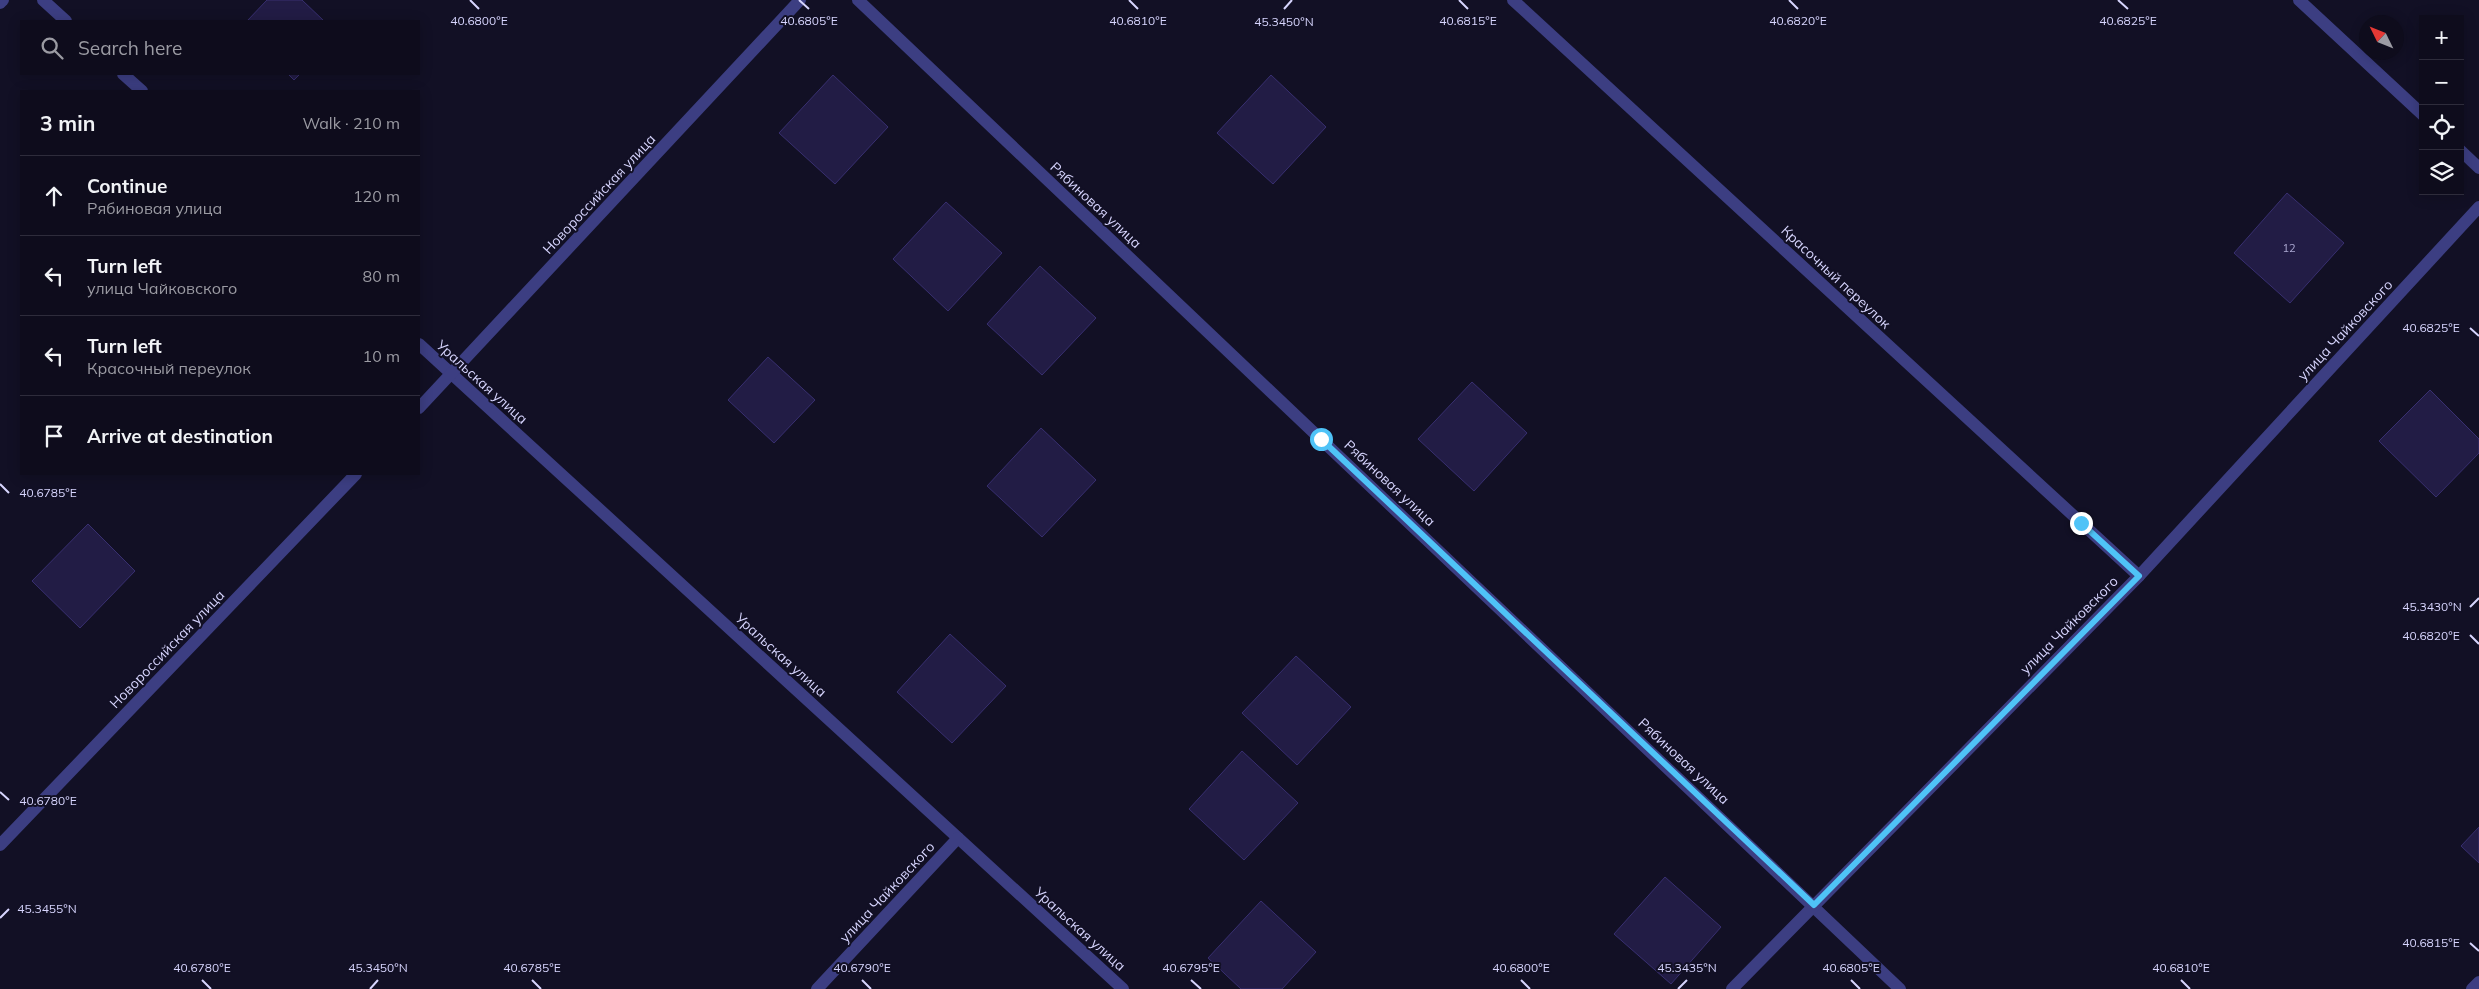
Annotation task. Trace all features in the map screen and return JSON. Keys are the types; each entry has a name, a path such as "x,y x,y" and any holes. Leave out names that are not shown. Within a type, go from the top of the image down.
{"street":[{"path":"0,3 3,0"},
{"path":"43,0 65,20"},
{"name":"Новороссийская улица","path":"420,407 800,0"},
{"name":"Рябиновая улица","path":"858,0 1814,905 1900,989"},
{"name":"Красочный переулок","path":"1513,0 2139,576"},
{"path":"2299,0 2419,111"},
{"path":"124,75 141,90"},
{"path":"2464,154 2479,168"},
{"name":"улица Чайковского","path":"1732,989 2139,576 2479,207"},
{"name":"Уральская улица","path":"420,345 1123,989"},
{"name":"Новороссийская улица","path":"0,845 355,475"},
{"name":"улица Чайковского","path":"816,989 958,838"},
{"path":"2472,989 2479,982"}],"building":[{"path":"267,0 302,0 323,20 248,20"},
{"path":"289,75 299,75 294,80"},
{"path":"833,75 888,127 835,184 779,133"},
{"path":"1271,75 1326,127 1273,184 1217,133"},
{"path":"2287,193 2344,243 2290,303 2234,253"},
{"path":"946,202 1002,253 948,311 893,259"},
{"path":"1040,266 1096,318 1042,375 987,324"},
{"path":"768,357 815,400 774,443 728,400"},
{"path":"1472,382 1527,433 1474,491 1418,439"},
{"path":"2430,390 2479,439 2479,453 2436,497 2379,441"},
{"path":"1041,428 1096,480 1042,537 987,486"},
{"path":"88,524 135,571 80,628 32,581"},
{"path":"950,634 1006,686 952,743 897,692"},
{"path":"1296,656 1351,707 1297,765 1242,713"},
{"path":"1242,751 1298,803 1244,860 1189,809"},
{"path":"2479,827 2479,863 2461,846"},
{"path":"1665,877 1721,927 1671,984 1614,934"},
{"path":"1261,901 1316,952 1282,989 1241,989 1208,958"}],"route":[{"path":"1321,439 1814,905 2139,576 2081,523"}]}
